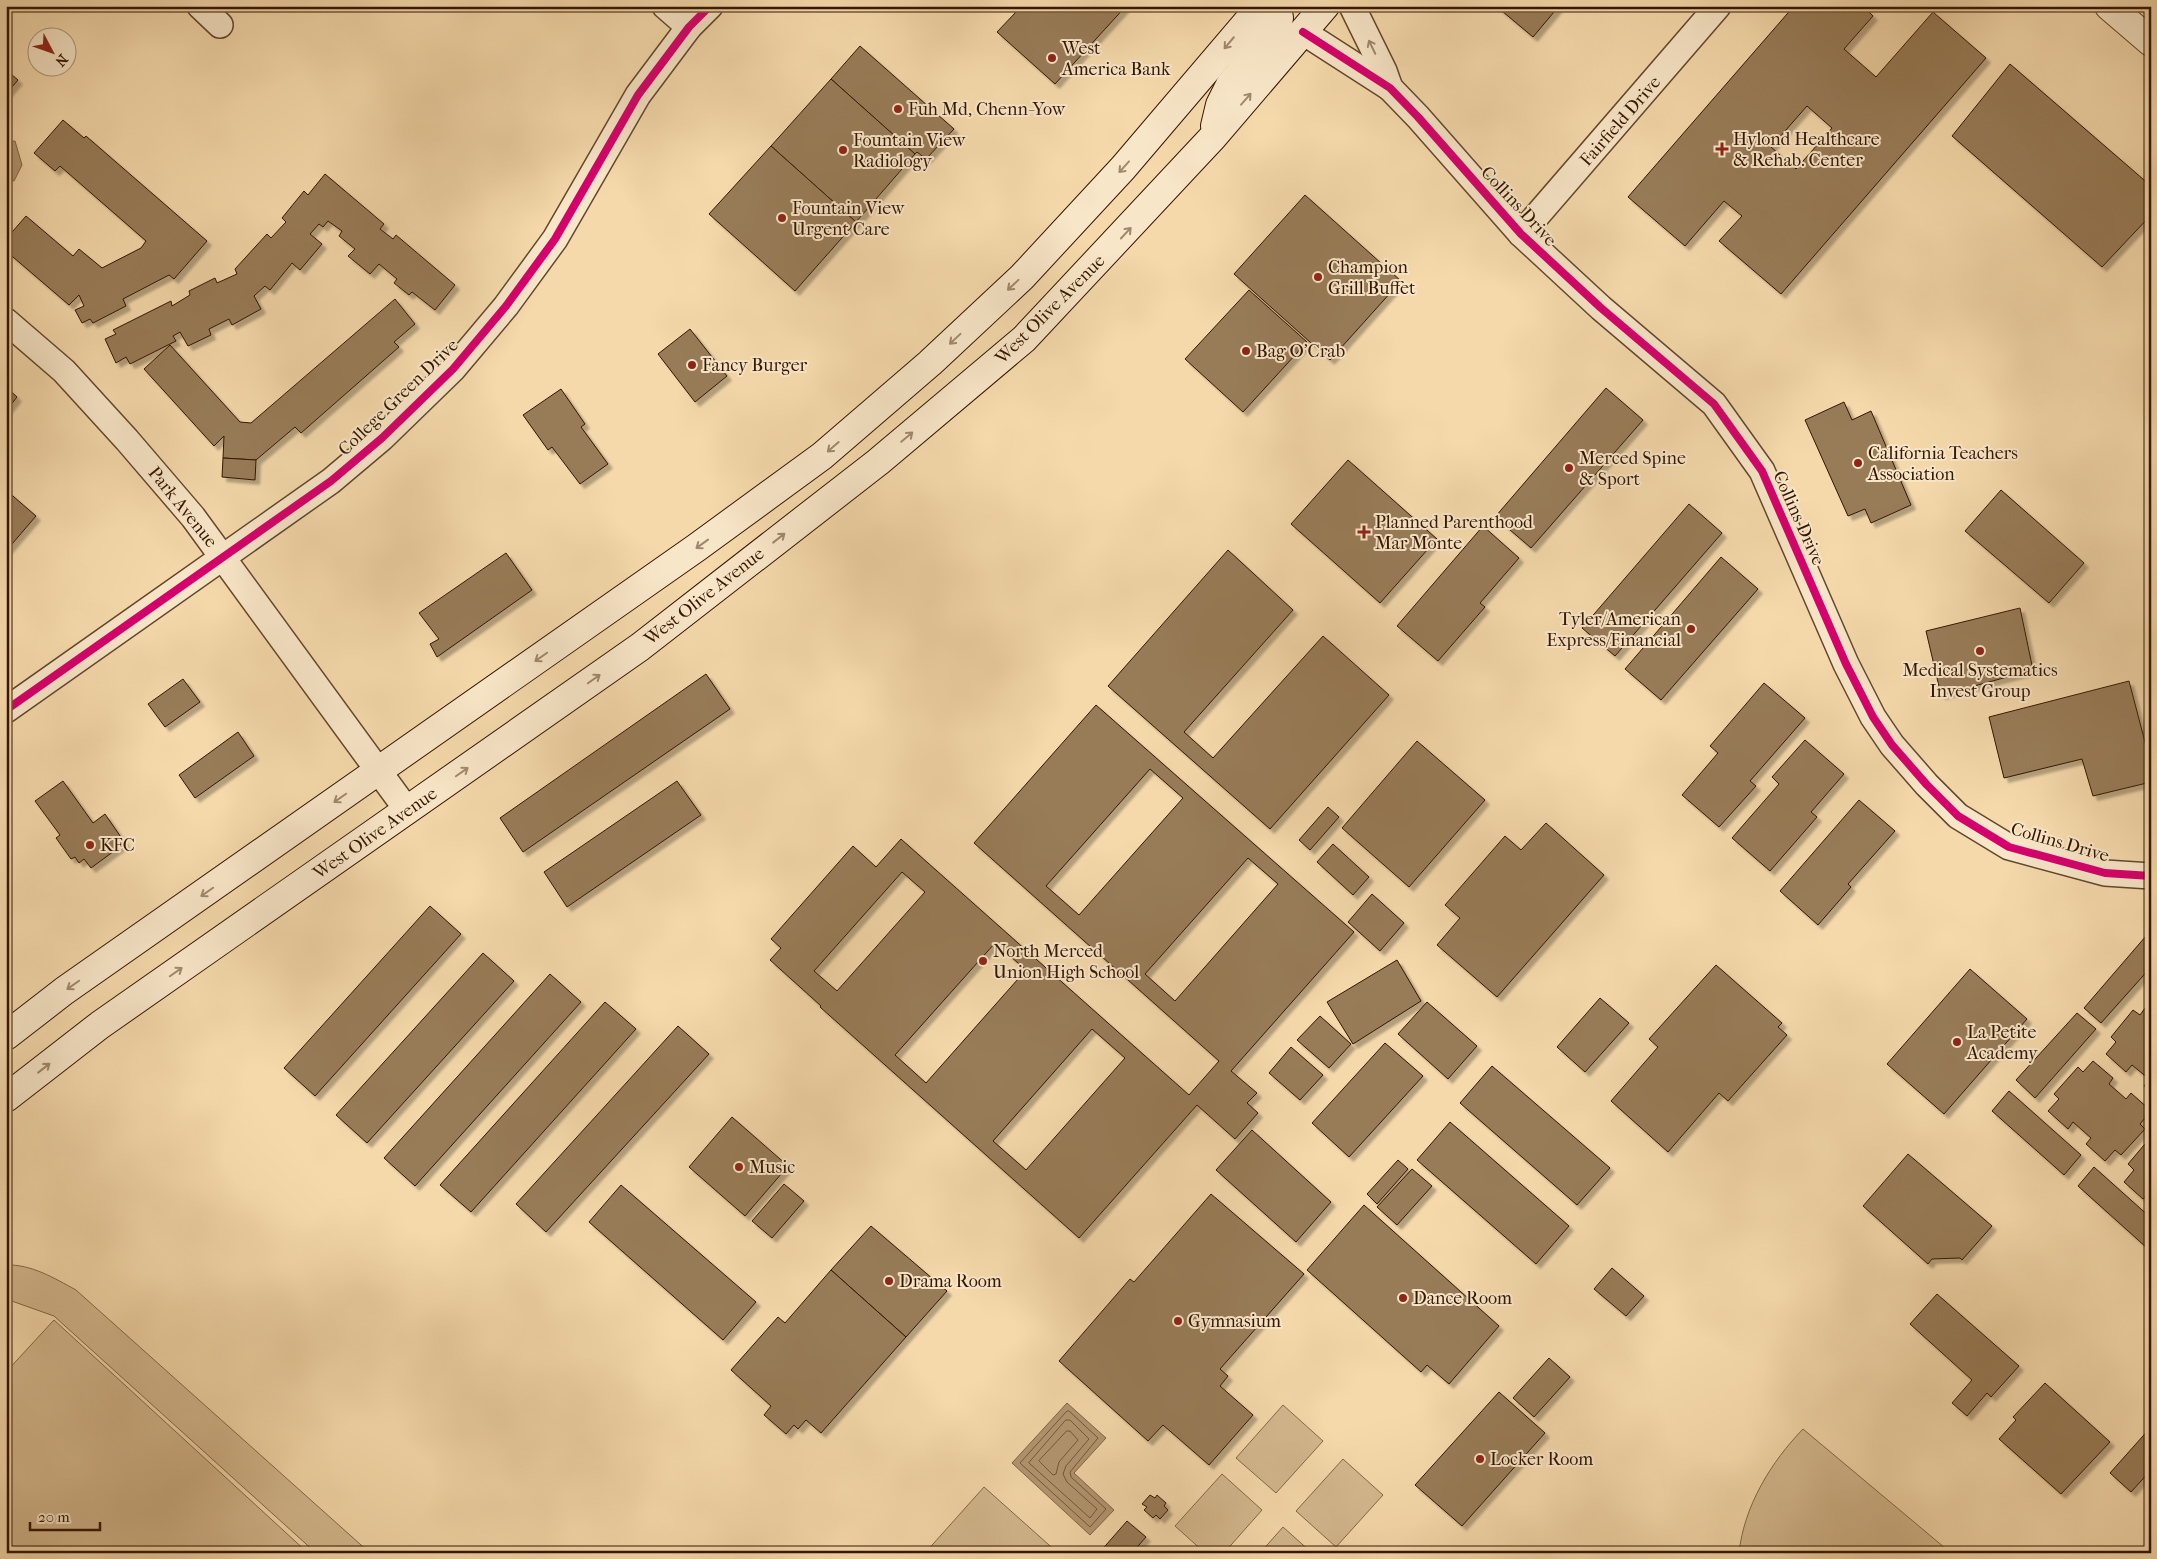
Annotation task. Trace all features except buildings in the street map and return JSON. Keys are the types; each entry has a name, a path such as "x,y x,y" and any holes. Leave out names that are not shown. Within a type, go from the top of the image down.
{"main road":[{"path":"6,1036 64,991 689,553 815,461 916,375 1028,269 1123,168 1261,6"},
{"path":"1213,137 1220,105 1230,86 1275,31 1279,18 1277,6"},
{"path":"1303,32 1312,6"},
{"name":"West Olive Avenue","path":"6,1098 100,1025 640,647 878,462 1024,339 1213,137 1326,6"},
{"path":"2109,6 2151,42"}],"street":[{"path":"200,6 220,25"},
{"path":"665,6 688,27"},
{"name":"College Green Drive","path":"6,710 331,481 382,438 452,369 506,306 555,239 638,95 688,27 710,6"},
{"name":"Collins Drive","path":"1352,6 1384,71 1390,88"},
{"name":"Fairfield Drive","path":"1521,234 1718,6"},
{"name":"Collins Drive","path":"1303,32 1390,88 1521,234 1601,308 1717,408 1762,470 1846,664 1873,717 1892,745 1927,786 1958,816 2009,847 2105,873 2151,876"},
{"name":"Park Avenue","path":"6,321 70,378 127,440 193,517 380,770 407,810"}],"shaded area":[{"path":"6,1265 33,1269 76,1290 370,1553 316,1553 54,1316 6,1299"},
{"path":"54,1320 308,1553 6,1553 6,1372"},
{"path":"1283,1405 1323,1441 1276,1493 1236,1458"},
{"path":"1803,1429 1951,1553 1739,1553 1747,1518 1761,1486 1780,1456"},
{"path":"1343,1459 1383,1495 1336,1547 1296,1511"},
{"path":"1222,1474 1262,1510 1224,1553 1205,1553 1175,1526"},
{"path":"984,1487 1058,1553 925,1553"},
{"path":"1283,1527 1312,1553 1260,1553"}],"water":[{"path":"15,141 22,165 14,181 6,180 6,142"},
{"path":"1067,1403 1106,1438 1074,1473 1114,1510 1090,1535 1012,1463"}],"cycle path":[{"path":"6,710 331,481 382,438 453,369 506,306 555,239 638,95 689,27 710,6"},
{"path":"1303,32 1390,88 1521,234 1601,308 1714,404 1762,471 1846,664 1873,717 1892,745 1927,785 1958,816 2009,847 2105,873 2151,876"}],"place":[{"name":"West America Bank","path":"1052,58"},
{"name":"Fuh Md, Chenn-Yow","path":"898,109"},
{"name":"Hylond Healthcare & Rehab. Center","path":"1722,149"},
{"name":"Fountain View Radiology","path":"843,150"},
{"name":"Fountain View Urgent Care","path":"782,218"},
{"name":"Champion Grill Buffet","path":"1318,277"},
{"name":"Bag O'Crab","path":"1246,351"},
{"name":"Fancy Burger","path":"692,365"},
{"name":"California Teachers Association","path":"1858,463"},
{"name":"Merced Spine & Sport","path":"1569,468"},
{"name":"Planned Parenthood Mar Monte","path":"1364,532"},
{"name":"Tyler/American Express/Financial","path":"1691,629"},
{"name":"Medical Systematics Invest Group","path":"1980,651"},
{"name":"KFC","path":"90,845"},
{"name":"North Merced Union High School","path":"983,961"},
{"name":"La Petite Academy","path":"1957,1042"},
{"name":"Music","path":"739,1167"},
{"name":"Drama Room","path":"889,1281"},
{"name":"Dance Room","path":"1403,1298"},
{"name":"Gymnasium","path":"1178,1321"},
{"name":"Locker Room","path":"1480,1459"}]}
